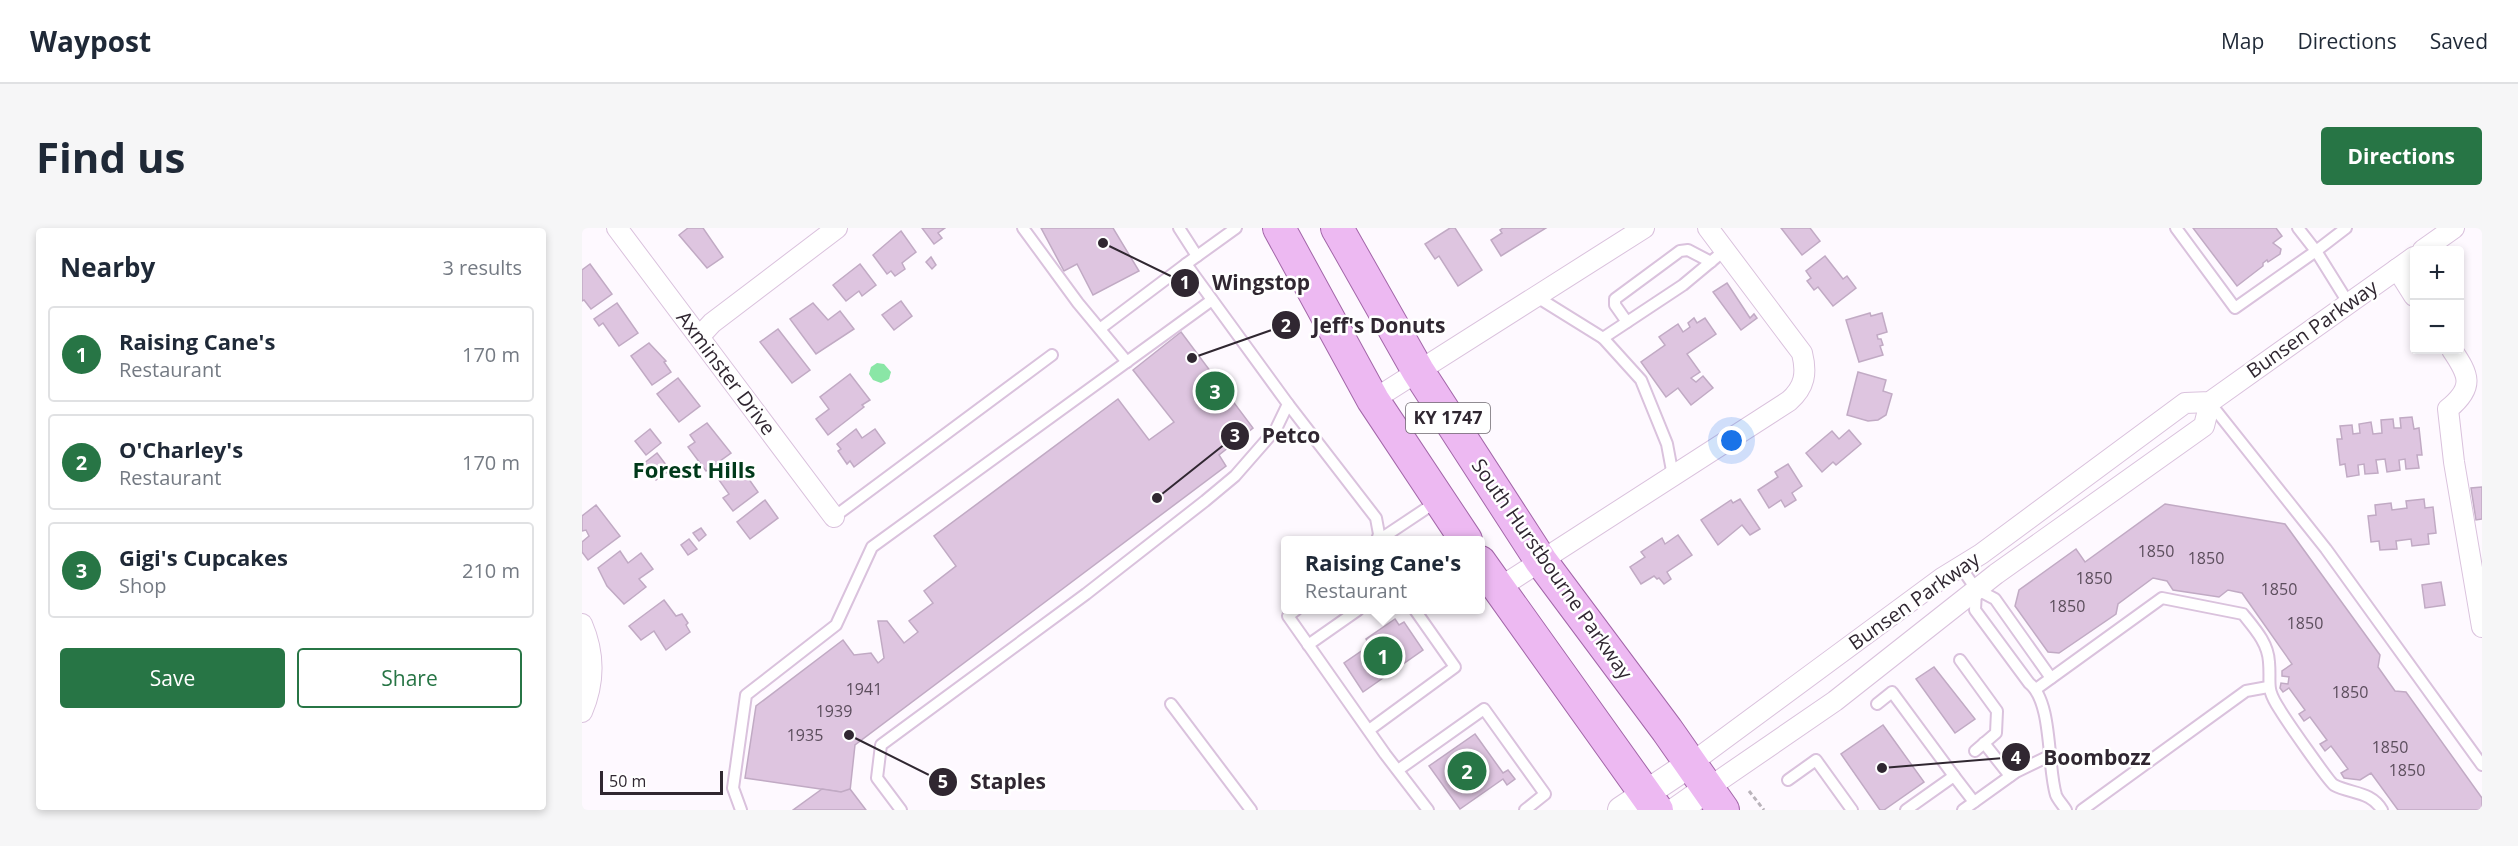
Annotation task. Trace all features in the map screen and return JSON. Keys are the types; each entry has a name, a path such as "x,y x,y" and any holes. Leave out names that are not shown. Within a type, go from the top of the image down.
{"main road":[{"name":"KY 1747","path":"1279,228 1373,400 1463,536"},
{"name":"South Hurstbourne Parkway","path":"1337,228 1418,371 1541,561 1707,788"},
{"path":"1485,569 1641,804"}],"street":[{"name":"Axminster Drive","path":"617,228 834,517"},
{"path":"700,336 712,323 837,228"},
{"path":"1373,400 1644,228"},
{"path":"1498,588 1673,477 1796,395 1804,380 1805,367 1802,353 1718,256 1708,228"},
{"path":"2429,246 2454,228"},
{"name":"Bunsen Parkway","path":"1641,804 1707,788 1960,566 2185,403 2210,402 2410,260"},
{"path":"2397,269 2410,288"},
{"path":"2455,354 2476,381 2482,381"},
{"path":"2466,370 2465,390 2460,400 2448,409 2454,462 2482,627"},
{"name":"Bunsen Parkway","path":"1677,810 1835,701 1976,589 2204,426 2210,402"},
{"path":"582,624 592,658 592,678 588,698 582,712"}],"lane":[{"path":"1023,228 1078,303 1127,362"},
{"path":"1179,228 1197,256"},
{"path":"1101,328 1236,228"},
{"path":"2175,228 2235,308 2346,228"},
{"path":"2298,228 2316,251 2349,304"},
{"path":"1627,322 1615,304 1615,299 1680,251 1688,250 1718,256"},
{"path":"1603,338 1683,285 1718,256"},
{"path":"1186,264 1288,404 1376,518 1379,536"},
{"path":"1537,297 1603,338 1641,380 1667,444 1673,477"},
{"path":"741,810 734,788 746,695 836,625 872,547 1212,300"},
{"path":"834,517 1052,355"},
{"path":"2210,402 2326,549 2482,765"},
{"path":"901,810 877,778 881,745 1135,557 1220,489 1235,476 1276,429 1288,404"},
{"path":"1384,536 1439,500"},
{"path":"1960,566 1976,589 1995,598 2051,678"},
{"path":"1976,589 1975,610 2029,683 2036,689 2046,723 2056,796 2066,810"},
{"path":"2036,689 2162,598 2243,614 2262,638 2269,661 2268,687 2279,709 2333,785 2362,793 2379,805 2382,810"},
{"path":"1290,614 1288,616 1308,645 1428,810"},
{"path":"1308,645 1351,614"},
{"path":"1368,730 1455,667 1418,614"},
{"path":"1960,660 1997,711 1996,734 1975,751"},
{"path":"2082,810 2246,691 2268,687"},
{"path":"1877,704 1892,692 1974,802"},
{"path":"1171,704 1251,810"},
{"path":"1398,770 1484,709 1545,794 1525,810"},
{"path":"1984,743 2010,776"},
{"path":"1963,810 2010,776 2051,755"},
{"path":"1788,780 1816,760 1852,810"},
{"path":"1906,810 1954,776"}],"path":[{"path":"1749,790 1764,810"}],"shaded area":[{"path":"877,363 884,364 891,372 889,379 881,383 873,380 869,374 871,367"}],"building":[{"path":"688,228 703,228 723,257 707,268 679,235"},
{"path":"922,228 945,228 938,233 942,238 934,244"},
{"path":"1041,228 1113,228 1139,271 1093,295 1077,264 1064,271"},
{"path":"1450,228 1455,228 1482,270 1458,286 1439,256 1435,259 1425,244"},
{"path":"1503,228 1546,228 1501,256 1491,240 1502,233 1500,230"},
{"path":"1781,228 1810,228 1820,241 1802,255"},
{"path":"2193,228 2276,228 2282,236 2273,243 2281,249 2280,254 2268,262 2267,260 2263,266 2237,286"},
{"path":"901,231 916,252 902,263 905,269 895,276 891,271 887,274 873,255"},
{"path":"1825,256 1843,279 1847,276 1856,288 1833,306 1818,287 1814,290 1807,281 1811,278 1806,271"},
{"path":"931,257 936,265 932,269 926,262"},
{"path":"590,264 612,294 591,309 584,300 582,301 582,270"},
{"path":"860,264 876,285 862,296 859,291 846,301 833,285"},
{"path":"1727,283 1750,318 1754,314 1757,318 1741,330 1713,292"},
{"path":"901,301 912,316 894,330 882,315"},
{"path":"617,303 638,333 619,346 603,323 599,326 594,319"},
{"path":"813,303 828,320 840,311 854,329 816,354 790,319"},
{"path":"1870,313 1871,316 1882,313 1887,332 1877,335 1883,345 1880,346 1883,355 1859,362 1846,320"},
{"path":"1694,318 1697,323 1705,318 1716,334 1687,354 1700,372 1691,378 1696,382 1703,376 1713,388 1691,405 1678,388 1666,397 1641,362 1665,345 1659,337 1678,324 1683,332 1690,327 1688,323"},
{"path":"778,329 810,370 792,383 760,342"},
{"path":"1181,332 1253,428 1219,455 1226,466 855,745 850,791 841,792 745,778 756,706 843,640 854,655 871,653 878,663 884,658 878,621 887,621 904,643 918,632 909,621 933,603 924,591 956,566 934,536 1118,399 1149,440 1174,422 1133,370"},
{"path":"649,343 666,361 664,362 671,372 652,385 631,356"},
{"path":"1858,372 1886,380 1883,391 1892,394 1886,415 1878,420 1868,421 1847,415"},
{"path":"850,374 870,400 828,435 816,419 829,409 820,397"},
{"path":"678,378 700,406 679,422 657,394"},
{"path":"2412,417 2414,429 2419,428 2422,455 2417,455 2419,468 2406,469 2405,459 2399,460 2400,470 2387,472 2385,459 2376,460 2378,473 2365,474 2364,464 2358,465 2359,475 2347,477 2345,464 2340,465 2337,439 2342,439 2340,426 2352,425 2353,434 2360,433 2359,424 2371,422 2373,434 2382,433 2381,420 2393,419 2394,428 2401,428 2400,418"},
{"path":"707,423 731,453 706,471 688,447 695,442 690,435"},
{"path":"650,429 661,443 646,455 635,441"},
{"path":"856,429 862,438 875,429 885,443 854,467 850,461 847,464 838,451 841,449 837,444"},
{"path":"1849,430 1861,444 1836,465 1833,462 1822,472 1806,453 1832,431 1839,439"},
{"path":"657,453 670,470 656,480 643,464"},
{"path":"1788,464 1802,486 1792,493 1796,500 1785,507 1781,500 1769,508 1758,490 1778,477 1775,472"},
{"path":"739,465 758,492 733,511 723,498 729,494 719,480"},
{"path":"2482,487 2482,519 2476,520 2471,488"},
{"path":"1740,499 1760,529 1750,535 1742,525 1718,545 1701,520 1731,500 1733,503"},
{"path":"2424,499 2425,508 2433,507 2436,533 2428,534 2429,544 2412,546 2411,539 2396,541 2397,549 2380,550 2379,541 2371,542 2368,516 2376,515 2375,505 2391,503 2392,510 2407,508 2406,501"},
{"path":"765,500 778,518 750,539 737,522"},
{"path":"2165,504 2285,524 2380,655 2378,667 2395,691 2406,692 2482,798 2482,810 2398,810 2371,773 2360,780 2344,778 2341,773 2348,769 2331,746 2325,751 2320,744 2327,740 2310,717 2304,721 2299,714 2305,710 2289,688 2283,692 2280,688 2281,683 2288,684 2289,677 2282,676 2282,671 2292,664 2242,593 2228,590 2219,597 2173,590 2167,581 2153,578 2118,604 2116,614 2059,653 2048,652 2015,606 2019,590 2076,549 2085,562"},
{"path":"596,505 620,536 588,560 582,552 582,542 589,536 586,530 582,531 582,516"},
{"path":"701,528 706,535 699,541 693,533"},
{"path":"1678,535 1692,555 1667,572 1671,579 1664,584 1654,576 1641,584 1630,567 1645,557 1641,552 1662,538 1665,544"},
{"path":"689,539 697,549 688,555 681,545"},
{"path":"620,551 628,563 641,553 653,569 639,579 646,587 624,604 607,586 598,568"},
{"path":"2441,582 2445,605 2425,608 2422,585"},
{"path":"664,600 676,616 682,614 688,623 686,625 690,632 666,650 654,631 641,640 629,626"},
{"path":"1395,619 1399,625 1404,622 1423,650 1363,692 1344,663 1370,645 1366,639"},
{"path":"1934,667 1975,719 1955,733 1916,679"},
{"path":"1883,725 1924,782 1884,810 1880,810 1841,754"},
{"path":"1475,734 1503,773 1508,770 1515,779 1507,785 1503,779 1460,809 1429,766"},
{"path":"822,789 841,792 850,789 866,810 793,810"}],"place":[{"name":"Wingstop","path":"1103,243"},
{"name":"Jeff's Donuts","path":"1192,358"},
{"name":"Gigi's Cupcakes","path":"1215,391"},
{"name":"Petco","path":"1157,498"},
{"name":"Raising Cane's","path":"1383,656"},
{"name":"Staples","path":"849,735"},
{"name":"Boombozz","path":"1882,768"},
{"name":"O'Charley's","path":"1467,771"}],"district":[{"name":"Forest Hills","path":"694,470"}]}
